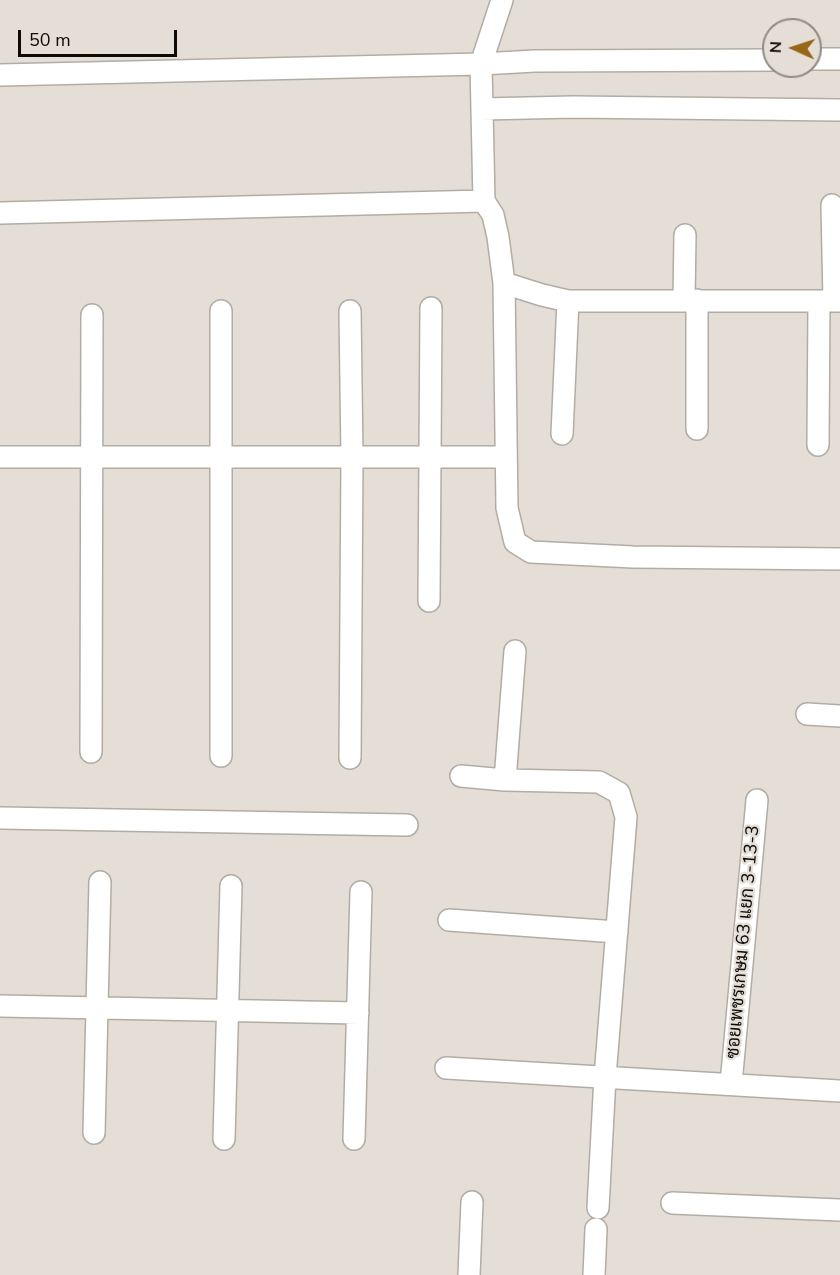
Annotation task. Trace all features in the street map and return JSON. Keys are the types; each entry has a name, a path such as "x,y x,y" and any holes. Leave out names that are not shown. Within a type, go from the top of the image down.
{"street":[{"path":"502,0 480,64 484,201 493,215 504,283 507,508 515,542 531,552 633,557 840,559"},
{"path":"822,59 840,59"},
{"path":"0,75 535,61 762,60"},
{"path":"482,109 573,107 840,110"},
{"path":"0,213 484,201"},
{"path":"818,445 831,301 832,205"},
{"path":"684,236 697,429"},
{"path":"504,283 568,300 831,301"},
{"path":"562,434 568,300"},
{"path":"429,601 431,308"},
{"path":"221,311 221,756"},
{"path":"350,311 352,457 350,758"},
{"path":"91,752 92,315"},
{"path":"0,457 495,457"},
{"path":"505,780 515,651"},
{"path":"807,714 840,716"},
{"path":"461,776 505,780 599,782 619,793 627,817 605,1077 598,1208"},
{"name":"ซอยเพชรเกษม 63 แยก 3-13-3","path":"731,1084 757,800"},
{"path":"0,818 407,825"},
{"path":"94,1133 100,882"},
{"path":"224,1139 231,886"},
{"path":"354,1139 361,892"},
{"path":"449,920 617,932"},
{"path":"0,1006 358,1013"},
{"path":"446,1068 840,1091"},
{"path":"469,1275 472,1202"},
{"path":"672,1203 840,1210"},
{"path":"594,1275 596,1229"}]}
